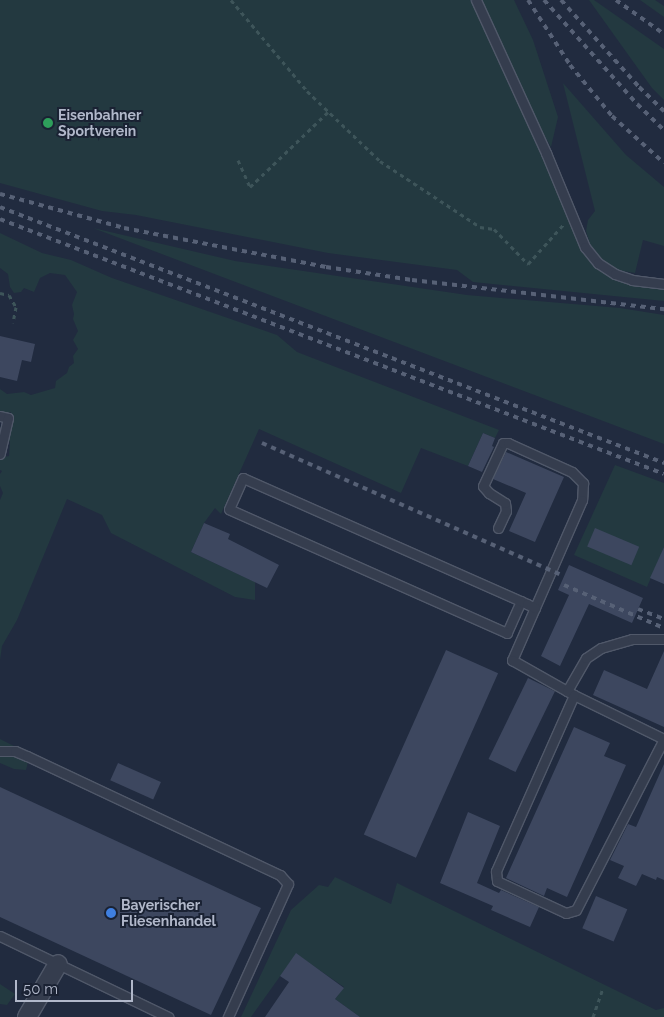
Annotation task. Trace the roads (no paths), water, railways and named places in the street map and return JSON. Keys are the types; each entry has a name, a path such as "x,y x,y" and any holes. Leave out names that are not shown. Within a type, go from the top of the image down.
{"street":[{"path":"27,1017 58,964"}],"lane":[{"path":"476,0 546,153 585,247 598,263 615,274 632,280 664,284"},
{"path":"0,416 8,418 0,454"},
{"path":"498,528 506,511 505,503 483,486 503,444 508,443 572,472 583,483 582,500 512,660 571,693 664,739 576,910 566,913 497,881 496,871 571,693 586,658 601,648 632,639 664,639"},
{"path":"521,601 507,633 229,509 243,478 521,601 535,608"},
{"path":"0,751 15,751 27,756 280,875 288,884 228,1017"},
{"path":"0,936 168,1017"}],"railway":[{"path":"528,0 570,65 612,116 664,163"},
{"path":"544,0 637,104 664,130"},
{"path":"561,0 639,87 664,111"},
{"path":"616,0 664,34"},
{"path":"0,194 124,228 326,267 412,280 664,309"},
{"path":"0,207 664,463"},
{"path":"0,219 664,474"},
{"path":"262,443 564,576"},
{"path":"564,585 664,628"},
{"path":"638,609 664,619"}],"place":[{"name":"Eisenbahner Sportverein","path":"48,123"},
{"name":"Bayerischer Fliesenhandel","path":"111,913"}]}
